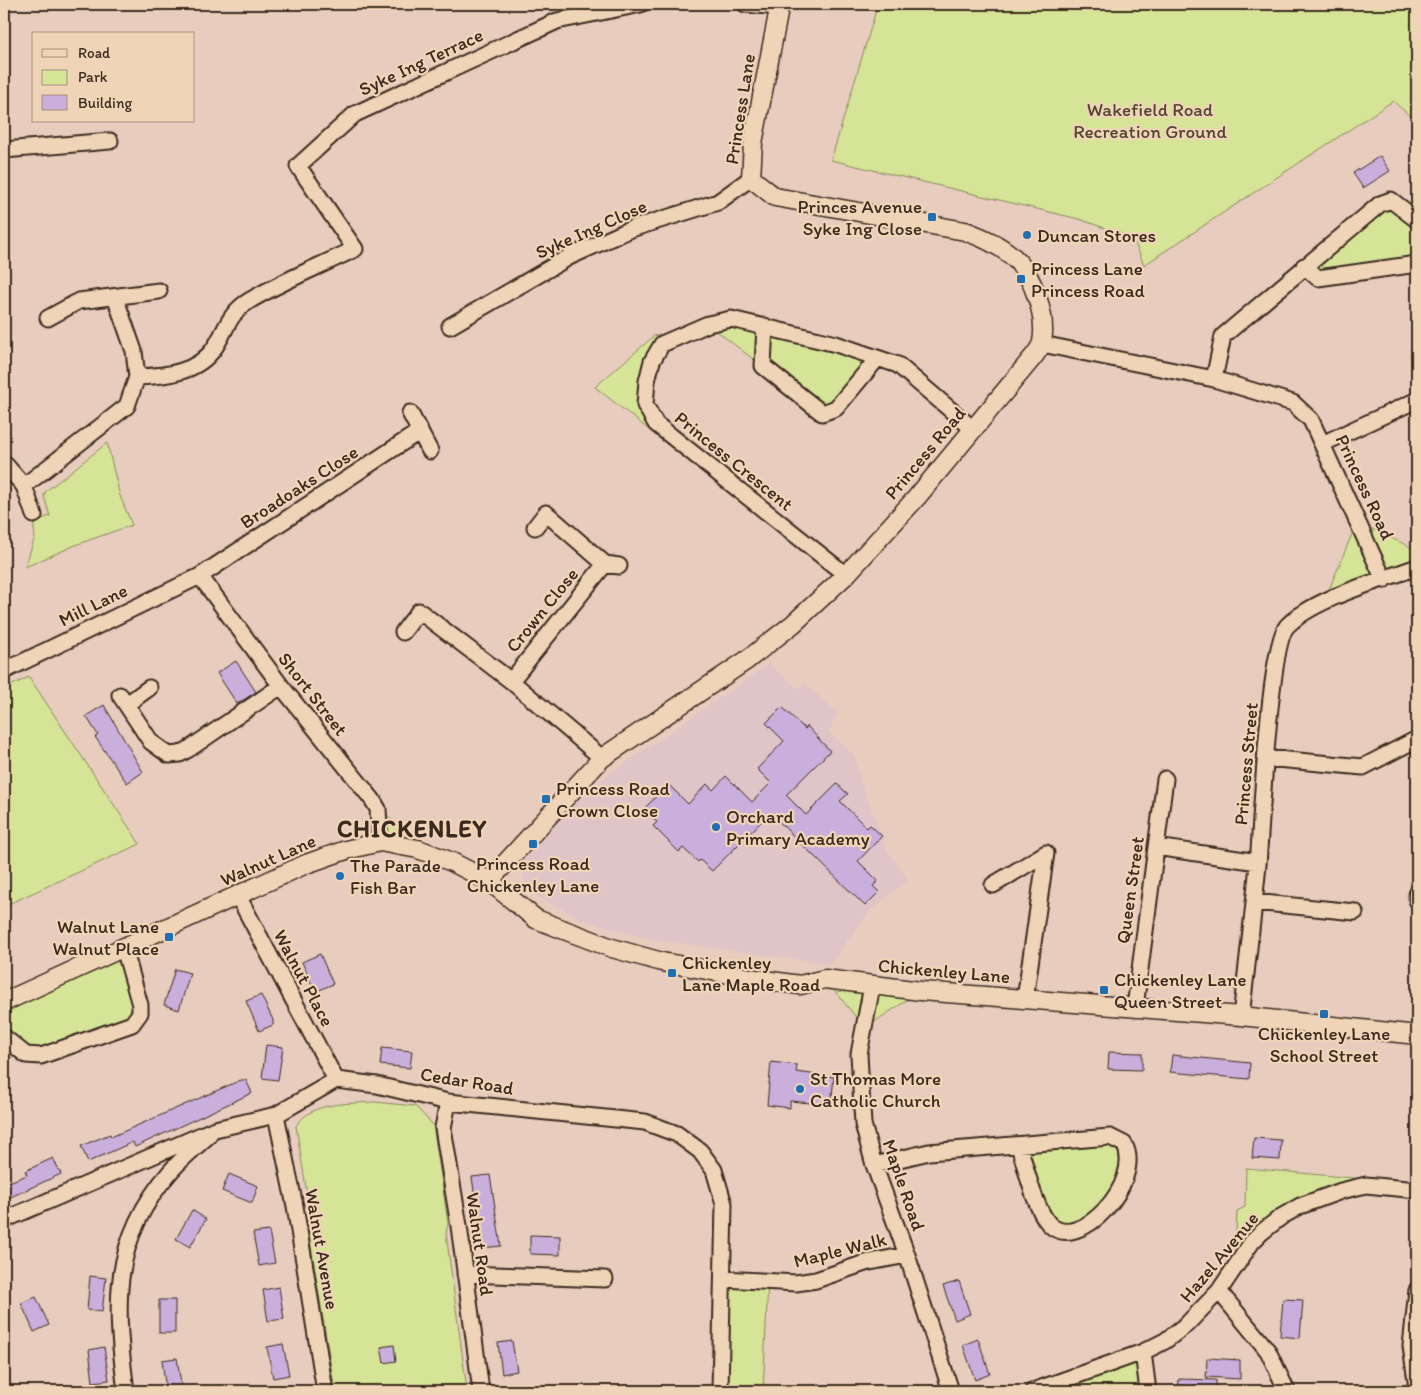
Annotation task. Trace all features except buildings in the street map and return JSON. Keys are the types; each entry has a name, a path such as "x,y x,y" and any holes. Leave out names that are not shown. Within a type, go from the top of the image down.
{"street":[{"name":"Syke Ing Terrace","path":"137,377 168,376 198,365 215,347 227,321 247,302 355,248 298,166 355,114 557,21 641,4"},
{"path":"745,4 779,5"},
{"name":"Princess Lane","path":"779,5 753,143 751,178 775,197 965,232 984,238 1015,258 1026,274 1039,310 1042,344"},
{"path":"4,150 110,141"},
{"name":"Syke Ing Close","path":"450,326 569,257 631,229 718,202 751,178"},
{"path":"1214,379 1223,336 1380,204 1391,200 1417,220"},
{"path":"1304,266 1318,278 1417,264"},
{"path":"48,318 79,301 159,290"},
{"path":"24,486 127,406 137,377 134,351 115,297"},
{"name":"Princess Crescent","path":"846,575 656,424 645,405 647,380 652,361 662,344 708,324 731,319 836,344 898,365 973,429"},
{"path":"765,326 763,366 822,413 836,408 877,359"},
{"name":"Princess Road","path":"490,881 602,758 747,660 792,624 846,575 917,497 1042,344 1214,379 1293,403 1311,420 1384,580"},
{"path":"1322,444 1417,400"},
{"path":"410,413 430,451"},
{"name":"Broadoaks Close","path":"200,576 420,432"},
{"path":"4,464 24,486 34,515"},
{"name":"Crown Close","path":"511,681 612,565 546,513 535,527"},
{"name":"Princess Street","path":"1241,1016 1258,862 1266,758 1280,643 1286,628 1302,614 1324,602 1417,567"},
{"name":"Mill Lane","path":"4,671 200,576"},
{"name":"Short Street","path":"200,576 281,686 372,799 378,809 380,842"},
{"name":"Crown Close","path":"403,632 419,611 511,681 602,758"},
{"path":"149,688 123,700 151,742 169,755 180,754 189,749 281,686"},
{"path":"1266,758 1363,767 1417,739"},
{"name":"Queen Street","path":"1135,1006 1165,780"},
{"name":"Walnut Lane","path":"4,1002 306,864 346,850 380,842 418,849 490,881"},
{"path":"1156,847 1258,862"},
{"path":"993,885 1046,854 1025,999"},
{"name":"Chickenley Lane","path":"490,881 536,919 612,948 662,962 800,985 825,979 872,986 1135,1006 1417,1035"},
{"path":"1417,894 1417,900"},
{"name":"Walnut Place","path":"238,896 336,1080"},
{"path":"1254,902 1355,912"},
{"path":"4,1037 26,1055 41,1056 132,1024 140,1013 140,1005 124,948"},
{"name":"Maple Road","path":"872,986 859,1054 863,1124 874,1165 907,1255 951,1391"},
{"path":"4,1220 215,1129 276,1115 336,1080"},
{"name":"Cedar Road","path":"336,1080 377,1085 448,1102 645,1122 677,1134 700,1151 714,1170 721,1188 724,1204 724,1279 720,1391"},
{"name":"Walnut Road","path":"448,1102 443,1128 481,1391"},
{"name":"Walnut Avenue","path":"276,1115 295,1206 325,1391"},
{"path":"126,1391 117,1303 124,1254 142,1210 170,1172 215,1129"},
{"path":"874,1165 929,1152 1110,1137 1124,1144 1129,1157 1129,1165 1123,1185 1107,1208 1094,1220 1079,1228 1059,1230 1050,1225 1042,1213 1019,1146"},
{"name":"Hazel Avenue","path":"1033,1391 1062,1387 1165,1341 1187,1324 1220,1291 1252,1242 1262,1232 1281,1216 1300,1206 1340,1190 1366,1186 1417,1190"},
{"name":"Maple Walk","path":"724,1279 796,1283 816,1280 865,1263 907,1255"},
{"path":"465,1274 605,1278"},
{"path":"1417,1290 1411,1346 1417,1388"},
{"path":"1220,1291 1268,1351 1287,1391"},
{"path":"1143,1352 1148,1391"}],"shaded area":[{"name":"Orchard Primary Academy","path":"769,664 798,689 804,683 837,713 829,732 855,756 860,781 888,851 908,880 869,912 830,964 649,939 583,920 526,891 522,863 585,791"}],"green space":[{"name":"Wakefield Road Recreation Ground","path":"878,4 1417,4 1417,122 1393,101 1144,265 1133,238 1079,219 831,160"},
{"path":"1391,200 1417,220 1417,264 1318,278 1304,266"},
{"path":"731,319 877,359 822,413 708,324"},
{"path":"655,335 662,344 647,381 656,424 648,429 595,387"},
{"path":"107,443 120,496 132,525 78,544 25,567 35,537 33,522 50,516 44,496 46,491"},
{"path":"1357,522 1417,550 1417,567 1324,602"},
{"path":"29,677 140,844 4,906 4,689"},
{"path":"378,809 439,857 380,842"},
{"path":"124,948 140,1013 50,1054 4,1045 4,1002"},
{"path":"825,979 921,991 865,1028"},
{"path":"374,1102 415,1106 433,1125 448,1223 446,1233 467,1391 335,1391 307,1222 310,1212 296,1126 311,1112 321,1108 331,1105"},
{"path":"1110,1137 1129,1157 1094,1220 1054,1228 1019,1146"},
{"path":"1246,1168 1354,1178 1366,1185 1319,1198 1242,1256 1235,1251 1237,1211 1245,1207"},
{"path":"723,1279 768,1281 763,1391 720,1391"},
{"path":"1143,1352 1148,1391 1065,1391 1060,1382"}],"place":[{"name":"Princes Avenue Syke Ing Close","path":"932,217"},
{"name":"Duncan Stores","path":"1027,235"},
{"name":"Princess Lane Princess Road","path":"1021,279"},
{"name":"Princess Road Crown Close","path":"546,799"},
{"name":"Orchard Primary Academy","path":"716,827"},
{"name":"Princess Road Chickenley Lane","path":"533,844"},
{"name":"The Parade Fish Bar","path":"340,876"},
{"name":"Walnut Lane Walnut Place","path":"169,937"},
{"name":"Chickenley Lane Maple Road","path":"672,973"},
{"name":"Chickenley Lane Queen Street","path":"1104,990"},
{"name":"Chickenley Lane School Street","path":"1324,1014"},
{"name":"St Thomas More Catholic Church","path":"800,1089"}],"district":[{"name":"CHICKENLEY","path":"412,828"}]}
